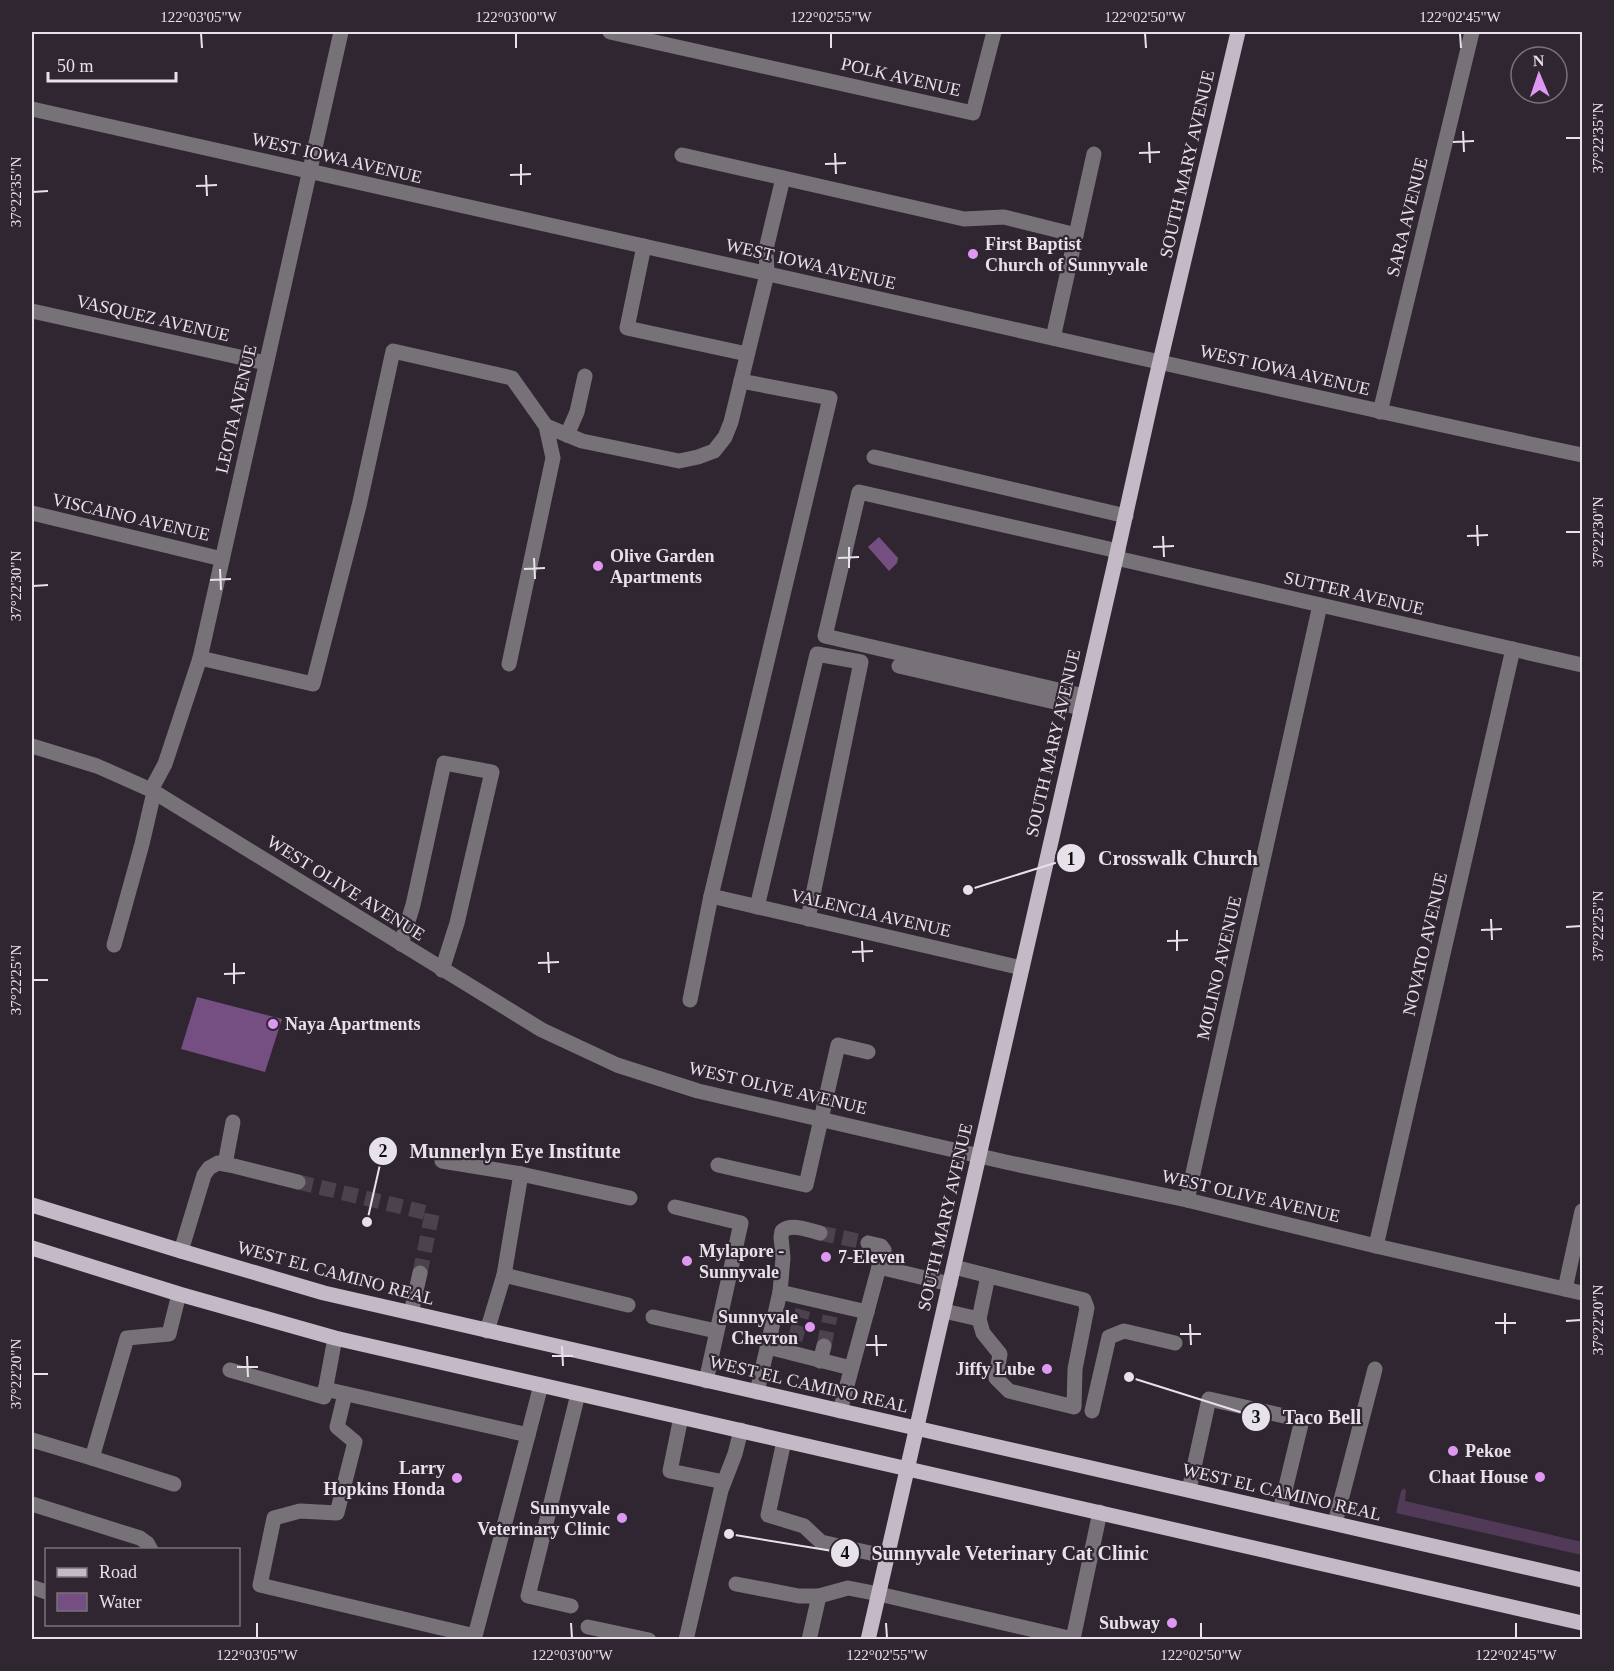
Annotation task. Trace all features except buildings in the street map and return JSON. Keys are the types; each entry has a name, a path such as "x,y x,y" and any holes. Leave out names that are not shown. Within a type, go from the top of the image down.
{"main road":[{"name":"SOUTH MARY AVENUE","path":"868,1640 1160,361 1238,32"},
{"name":"WEST EL CAMINO REAL","path":"32,1205 324,1293 1582,1580"},
{"path":"32,1248 179,1294 335,1338 1582,1623"}],"street":[{"name":"LEOTA AVENUE","path":"114,945 142,844 153,791 165,764 200,658 341,32"},
{"name":"POLK AVENUE","path":"610,32 973,113 994,32"},
{"name":"SARA AVENUE","path":"1380,412 1472,32"},
{"name":"WEST IOWA AVENUE","path":"32,109 1380,412 1582,454"},
{"path":"1053,338 1094,154"},
{"path":"682,155 964,219 1004,217 1076,236"},
{"path":"546,426 582,441 679,461 714,451 725,436 731,422 766,273 766,249 783,178"},
{"path":"644,246 627,327 747,354"},
{"name":"VASQUEZ AVENUE","path":"32,311 266,363"},
{"path":"200,658 313,684 359,506 393,351 512,378 546,426 553,458 509,663"},
{"path":"567,435 577,412 585,376"},
{"path":"690,1000 711,896 830,399 741,381"},
{"path":"874,457 1126,516"},
{"name":"SUTTER AVENUE","path":"1082,702 825,636 859,492 1320,605 1582,665"},
{"name":"VISCAINO AVENUE","path":"32,513 222,559"},
{"name":"MOLINO AVENUE","path":"1187,1200 1320,605"},
{"name":"NOVATO AVENUE","path":"1376,1246 1513,650"},
{"path":"758,907 817,654 861,662 808,919"},
{"path":"898,666 1082,702"},
{"name":"WEST OLIVE AVENUE","path":"32,746 97,766 153,791 542,1030 617,1065 698,1091 979,1156 1187,1200 1582,1293"},
{"path":"401,944 413,905 444,763 492,772 457,923 442,970"},
{"name":"VALENCIA AVENUE","path":"711,896 1022,968"},
{"path":"718,1165 806,1185 838,1045 868,1052"},
{"path":"225,1164 233,1122"},
{"path":"442,1161 521,1173 630,1198"},
{"path":"181,1251 204,1175 209,1168 218,1163 225,1164 298,1182"},
{"path":"487,1331 504,1275 521,1173"},
{"path":"675,1207 741,1223 706,1381"},
{"path":"1565,1289 1582,1211"},
{"path":"757,1392 780,1292 783,1257 782,1231 786,1227 820,1233"},
{"path":"840,1411 850,1368 885,1250 881,1246 868,1243"},
{"path":"954,1267 1084,1300 1087,1308 1075,1369 1074,1407 1009,1391 996,1378 1000,1354 983,1333 979,1319 988,1276"},
{"path":"879,1268 950,1284"},
{"path":"411,1313 420,1273"},
{"path":"504,1275 628,1305"},
{"path":"780,1292 805,1304 832,1310 867,1312"},
{"path":"92,1458 127,1338 170,1334 179,1294"},
{"path":"944,1311 979,1319"},
{"path":"653,1317 717,1330"},
{"path":"1092,1411 1109,1337 1124,1331 1176,1343"},
{"path":"231,1370 324,1397 335,1338"},
{"path":"768,1347 793,1347 822,1353 850,1368"},
{"path":"1335,1523 1375,1369"},
{"path":"345,1394 337,1427 355,1442 338,1513 300,1511 274,1518 260,1585 475,1636 542,1385"},
{"path":"325,1389 528,1435"},
{"path":"571,1606 528,1596 578,1394"},
{"path":"1189,1490 1209,1399 1302,1420 1280,1511"},
{"path":"681,1417 670,1471 724,1482"},
{"path":"686,1640 724,1482 735,1455 741,1430"},
{"path":"32,1440 174,1484"},
{"path":"784,1441 768,1515 804,1526 821,1542 888,1557"},
{"path":"32,1504 140,1538 151,1548"},
{"path":"736,1584 799,1596 819,1596 848,1588 1072,1639 1100,1512"},
{"path":"809,1640 819,1596"},
{"path":"588,1627 649,1640"}],"shaded area":[{"path":"1404,1488 1405,1501 1582,1542 1582,1555 1396,1513 1401,1491"}],"water":[{"path":"879,537 898,558 897,563 889,571 868,547"},
{"path":"197,997 282,1019 265,1072 181,1049"}],"tunnel":[{"path":"298,1182 432,1214 420,1273"},
{"path":"820,1233 868,1243"},
{"path":"795,1340 803,1310"},
{"path":"824,1346 830,1316"}],"place":[{"name":"First Baptist Church of Sunnyvale","path":"973,254"},
{"name":"Olive Garden Apartments","path":"598,566"},
{"name":"Crosswalk Church","path":"968,890"},
{"name":"Naya Apartments","path":"273,1024"},
{"name":"Munnerlyn Eye Institute","path":"367,1222"},
{"name":"7-Eleven","path":"826,1257"},
{"name":"Mylapore - Sunnyvale","path":"687,1261"},
{"name":"Sunnyvale Chevron","path":"810,1327"},
{"name":"Jiffy Lube","path":"1047,1369"},
{"name":"Taco Bell","path":"1129,1377"},
{"name":"Pekoe","path":"1453,1451"},
{"name":"Chaat House","path":"1540,1477"},
{"name":"Larry Hopkins Honda","path":"457,1478"},
{"name":"Sunnyvale Veterinary Clinic","path":"622,1518"},
{"name":"Sunnyvale Veterinary Cat Clinic","path":"729,1534"},
{"name":"Subway","path":"1172,1623"}]}
